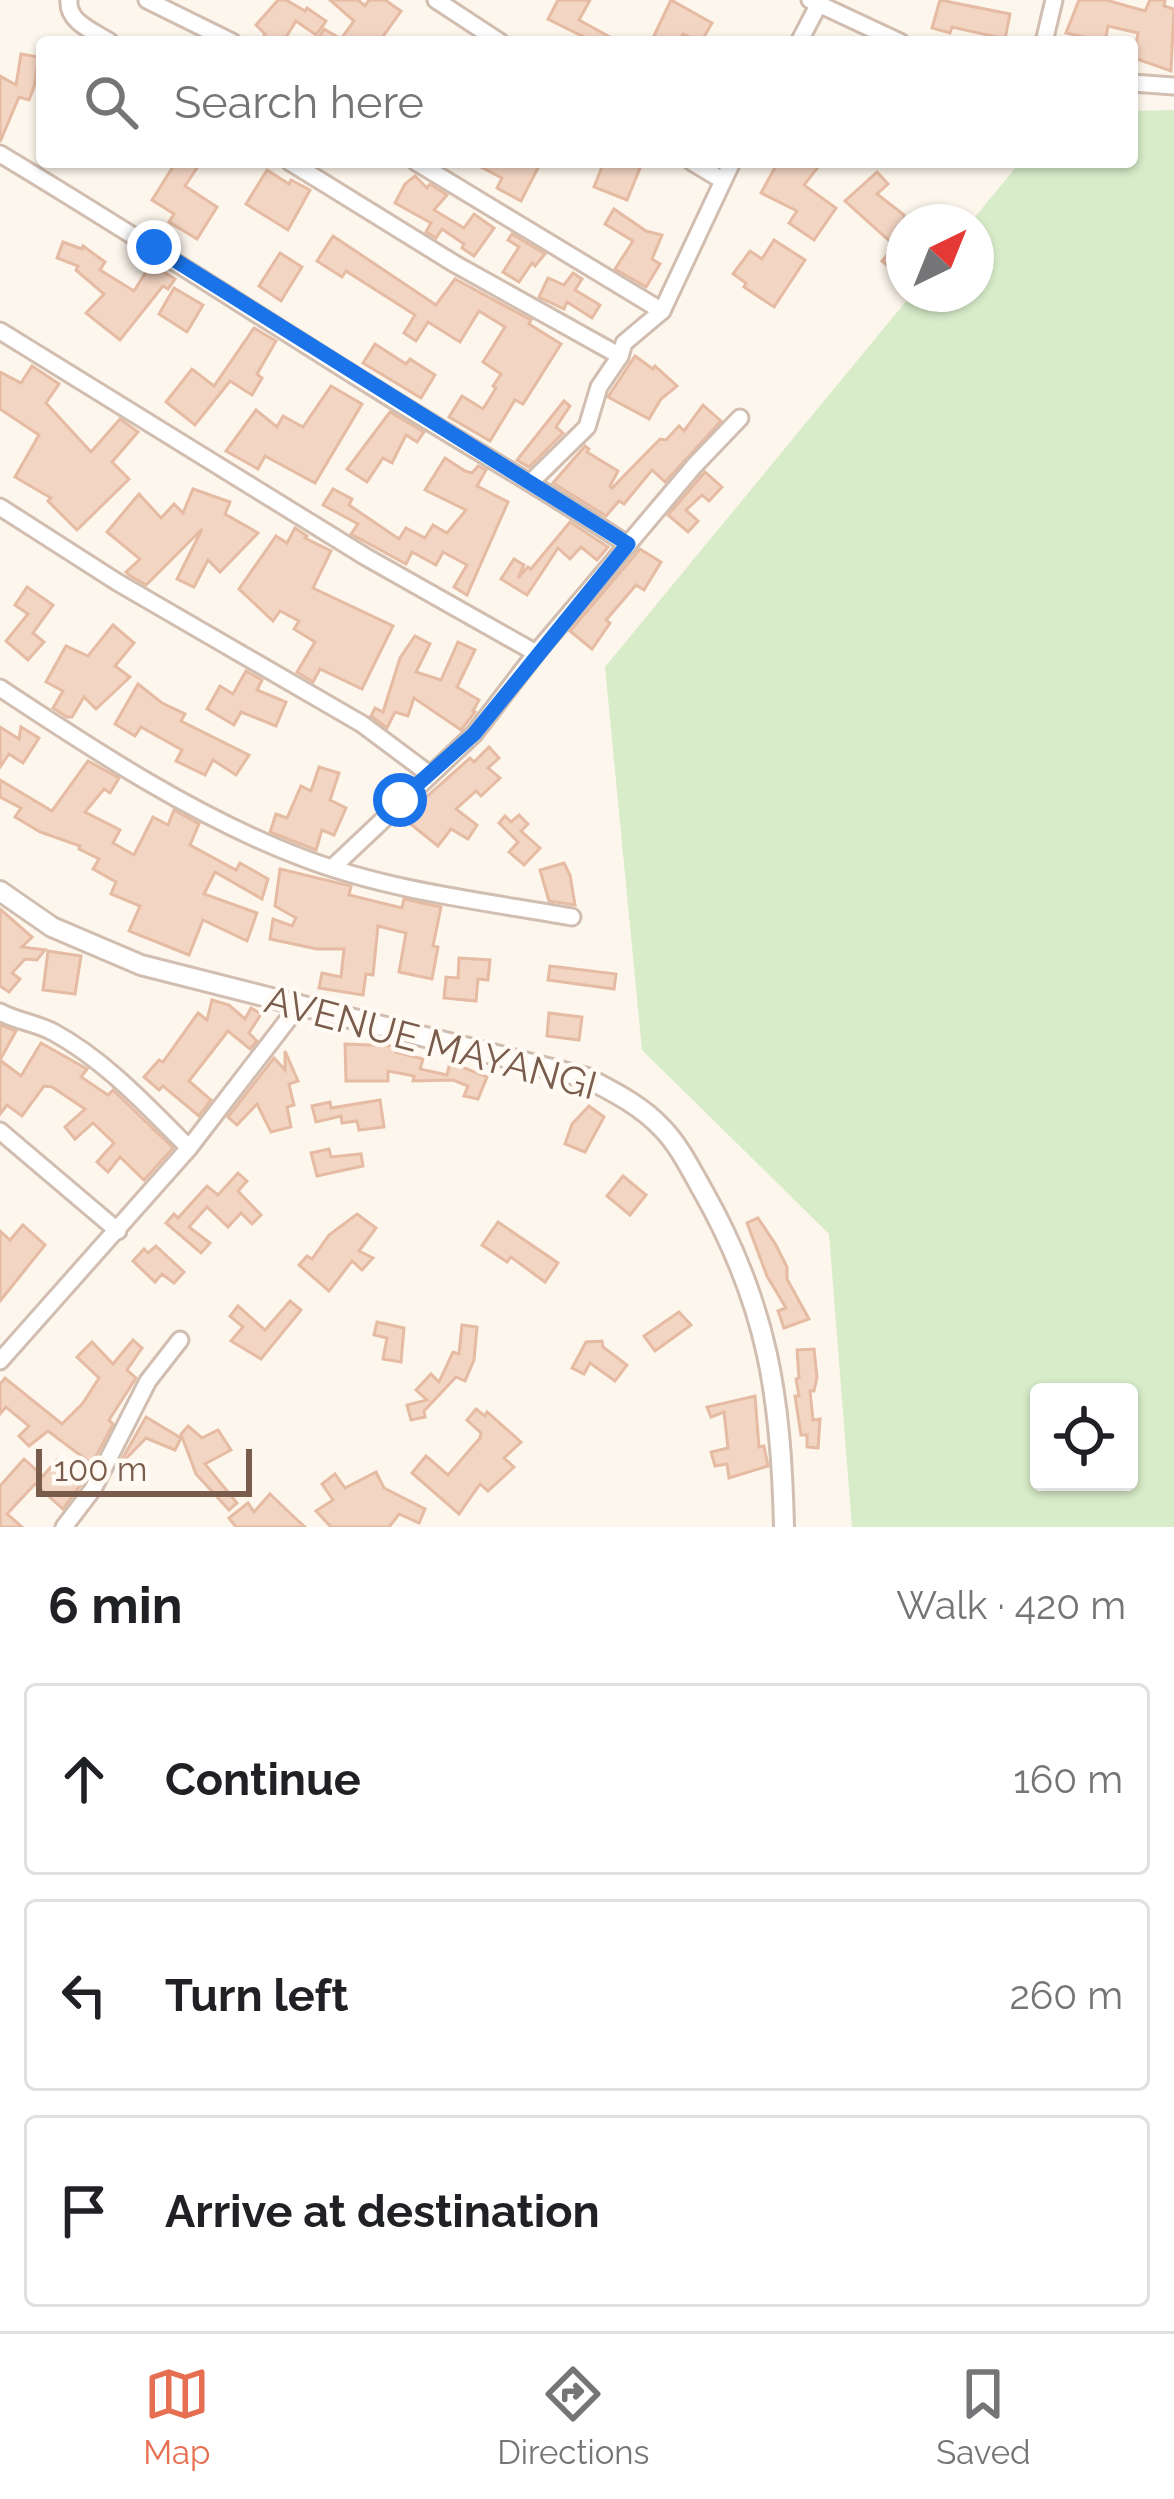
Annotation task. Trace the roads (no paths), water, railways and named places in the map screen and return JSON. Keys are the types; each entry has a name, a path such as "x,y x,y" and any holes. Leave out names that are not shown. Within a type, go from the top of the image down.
{"street":[{"path":"69,0 69,13 100,36"},
{"path":"147,0 220,36"},
{"path":"436,0 491,36"},
{"path":"1045,36 1054,0"},
{"path":"802,36 817,2 888,36"},
{"path":"1138,83 1174,86"},
{"path":"0,154 628,544"},
{"path":"300,168 455,264 620,356"},
{"path":"426,168 662,310"},
{"path":"702,168 722,180"},
{"path":"532,481 587,427 599,387 624,343 662,310 729,168"},
{"path":"0,332 366,557 536,653"},
{"path":"332,868 474,734 536,653 740,418"},
{"path":"0,507 117,582 362,724 429,774"},
{"path":"0,688 251,836 390,885 572,917"},
{"name":"AVENUE MAYANGI","path":"0,891 52,926 119,957 177,976 587,1078 626,1098 661,1126 714,1210 756,1304 782,1447 784,1527"},
{"path":"0,1361 189,1148 300,1004"},
{"path":"0,1012 50,1030 85,1053 189,1148"},
{"path":"0,1131 118,1231"},
{"path":"70,1525 148,1381 180,1340"}]}
